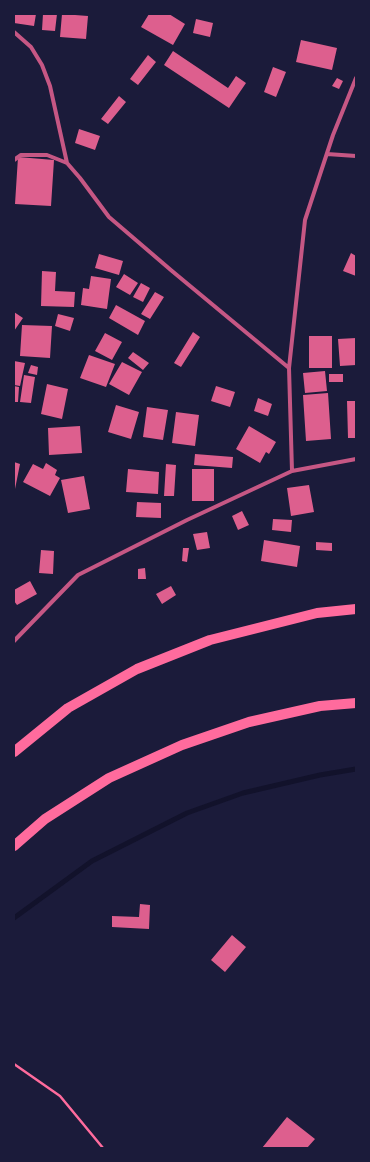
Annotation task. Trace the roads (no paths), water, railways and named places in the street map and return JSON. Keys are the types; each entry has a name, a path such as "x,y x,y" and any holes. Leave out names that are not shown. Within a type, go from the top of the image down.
{"main road":[{"path":"14,752 68,708 137,669 210,640 317,613 356,609"},
{"path":"14,846 45,819 109,778 182,745 249,722 320,706 356,702"}],"street":[{"path":"14,32 31,47 42,65 50,86 67,163"},
{"path":"292,471 289,368 304,220 356,78"},
{"path":"327,154 356,156"},
{"path":"14,160 21,156 47,155 67,163 109,217 289,368"},
{"path":"14,641 78,575 187,520 292,471 356,459"}],"waterway":[{"path":"14,918 92,861 187,813 243,793 320,775 356,769"}]}
